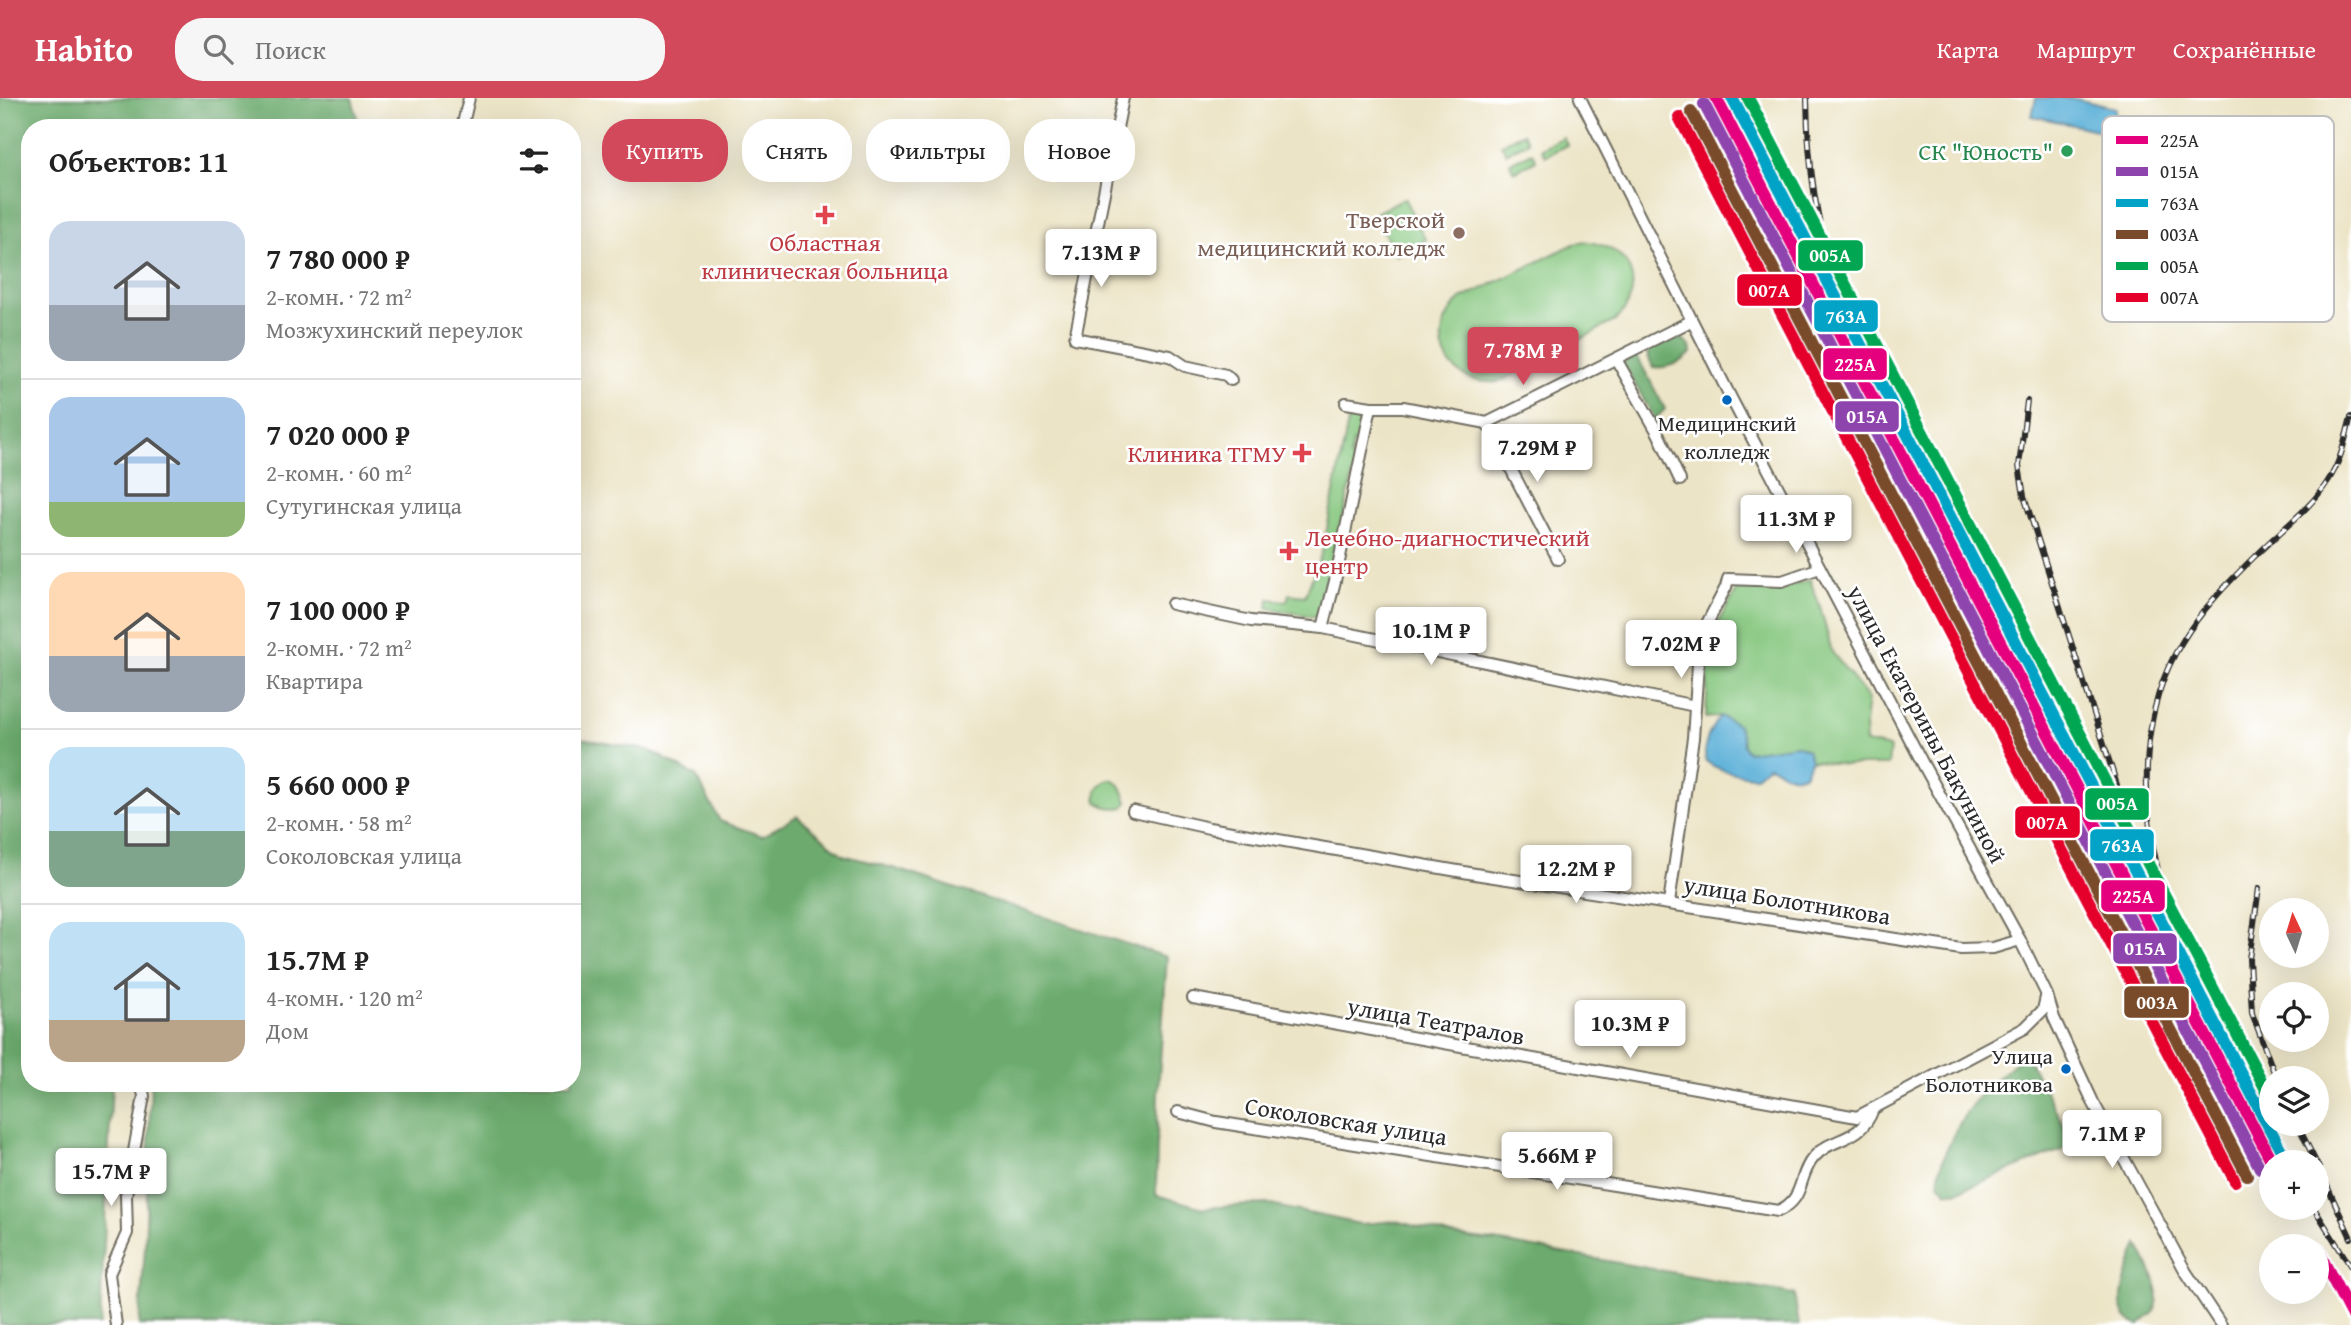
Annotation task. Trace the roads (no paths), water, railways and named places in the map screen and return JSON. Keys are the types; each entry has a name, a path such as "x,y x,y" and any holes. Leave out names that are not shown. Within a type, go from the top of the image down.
{"street":[{"path":"464,119 469,98"},
{"path":"1123,98 1075,338 1170,356 1185,366 1226,375 1231,380"},
{"name":"улица Екатерины Бакуниной","path":"1580,98 1691,321 1820,568 2020,940 2047,995 2054,1018 2092,1102 2186,1272 2221,1325"},
{"path":"1346,403 1371,407 1403,407 1487,423 1691,321"},
{"path":"1616,359 1658,433 1680,480"},
{"path":"1323,628 1371,407"},
{"path":"1487,423 1558,559"},
{"path":"1670,902 1693,738 1702,633 1728,579 1782,581 1820,568"},
{"path":"1172,604 1251,621 1323,628 1695,706"},
{"name":"улица Болотникова","path":"1133,811 1250,835 1481,874 1961,948 1993,948 2020,940"},
{"name":"улица Театралов","path":"1193,998 1857,1117 2025,1028 2043,1010 2047,995"},
{"path":"116,1325 109,1274 127,1233 126,1195 143,1092"},
{"name":"Соколовская улица","path":"1178,1112 1216,1122 1778,1210 1787,1207 1797,1196 1815,1156 1859,1131 1870,1117 1873,1108"}],"water":[{"path":"2036,98 2071,98 2116,108 2114,116 2102,116 2102,131 2032,116"},
{"path":"1720,716 1738,725 1743,746 1748,752 1797,745 1807,750 1811,760 1804,775 1788,775 1768,766 1756,776 1750,776 1710,764 1706,761 1706,743"}],"railway":[{"path":"1740,98 1845,315 2283,1150"},
{"path":"1807,98 1809,147 1819,219 1841,289"},
{"path":"2027,401 2019,466 2024,496 2117,785"},
{"path":"2193,963 2162,885 2149,816 2148,755 2158,696 2168,668 2182,642 2206,608 2263,548 2303,512 2328,481 2339,458 2351,417"},
{"path":"2259,888 2249,959 2252,1013 2272,1066"},
{"path":"2195,945 2231,1025"},
{"path":"2303,1136 2310,1150"},
{"path":"2329,1190 2351,1238"},
{"path":"2322,1220 2351,1267"}],"place":[{"name":"СК \"Юность\"","path":"2067,151"},
{"name":"Областная клиническая больница","path":"825,215"},
{"name":"Тверской медицинский колледж","path":"1459,233"},
{"name":"Медицинский колледж","path":"1727,400"},
{"name":"Клиника ТГМУ","path":"1302,453"},
{"name":"Лечебно-диагностический центр","path":"1289,551"},
{"name":"Улица Болотникова","path":"2066,1069"}]}
